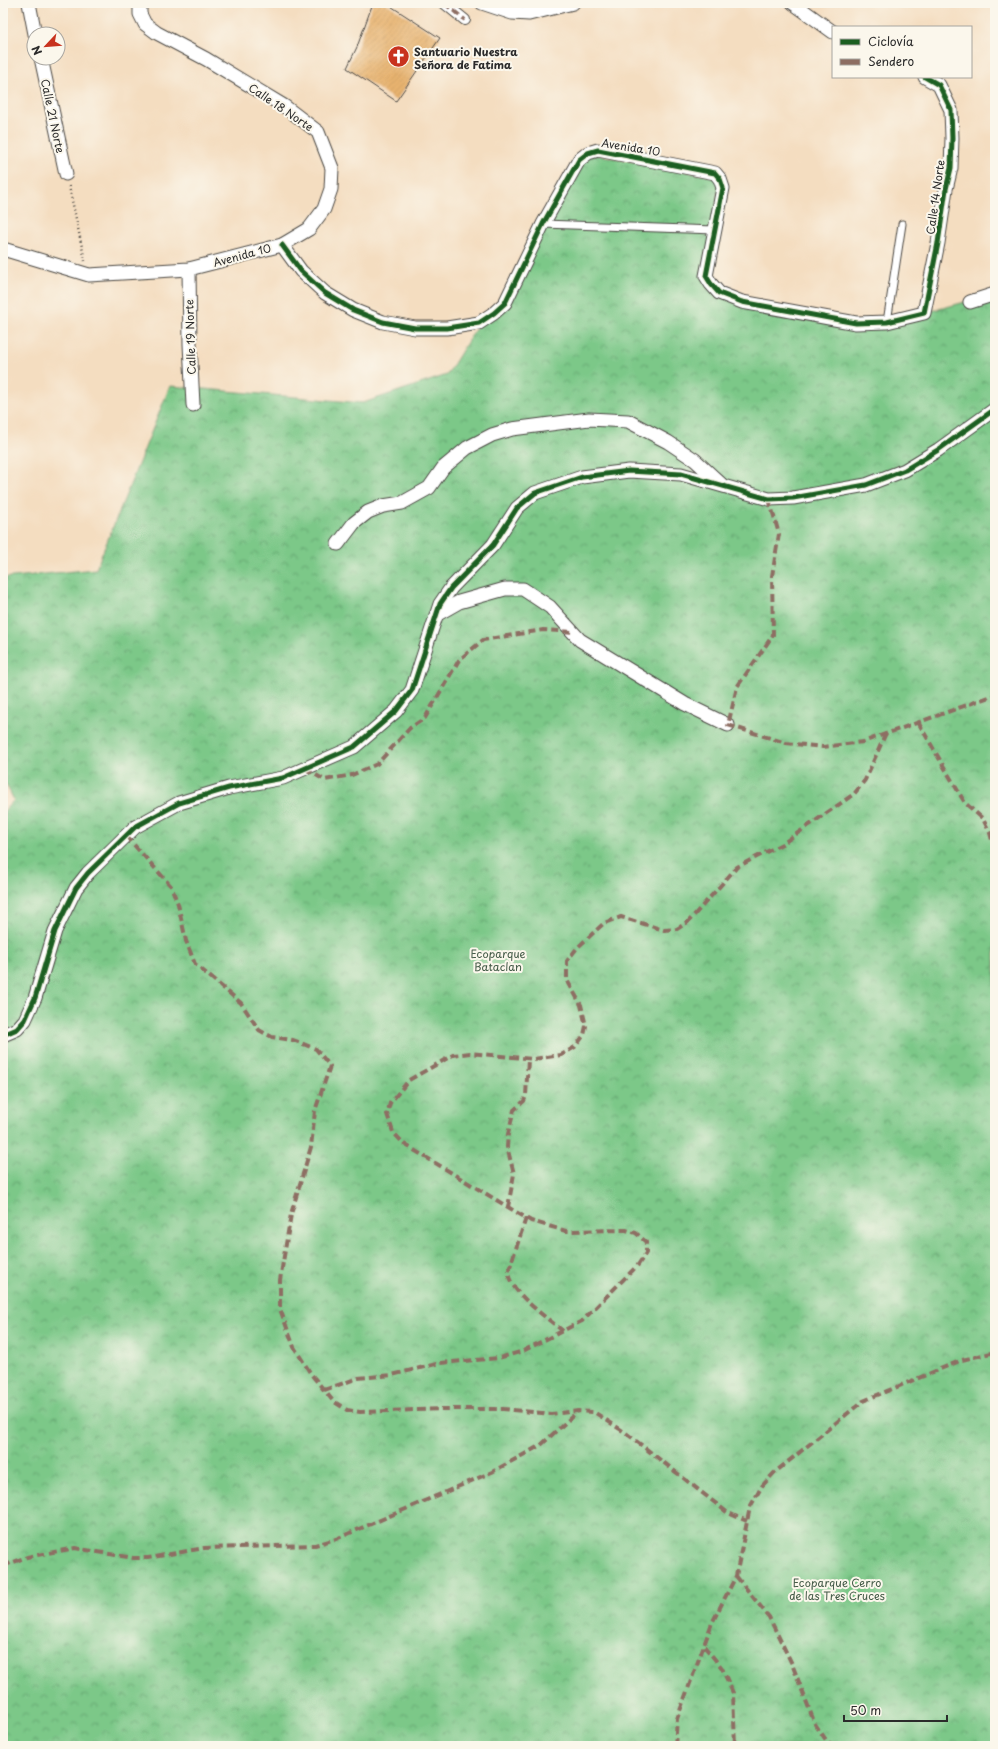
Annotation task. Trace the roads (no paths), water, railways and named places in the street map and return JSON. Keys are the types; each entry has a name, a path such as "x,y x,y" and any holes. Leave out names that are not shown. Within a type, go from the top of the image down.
{"street":[{"path":"28,3 33,26"},
{"name":"Calle 18 Norte","path":"140,3 140,14 145,24 157,33 206,59 284,106 318,132 332,168 331,189 324,209 309,229 282,245"},
{"path":"444,3 465,20"},
{"path":"482,3 513,8 529,14 573,3"},
{"path":"793,3 832,31"},
{"name":"Calle 21 Norte","path":"42,66 66,174"},
{"name":"Calle 14 Norte","path":"924,312 951,168 951,110 939,85 927,78"},
{"name":"Avenida 10","path":"4,248 88,275 189,269 282,245 306,275 325,293 353,310 383,322 408,327 447,328 478,323 494,313 505,303 543,224 579,160 588,153 598,150 715,173 720,178 723,188 706,276 719,294 742,302 856,323 887,322 924,312"},
{"name":"Calle 19 Norte","path":"189,269 190,344 193,405"},
{"path":"970,302 995,294"},
{"path":"3,1035 17,1029 25,1020 35,998 55,931 76,888 88,873 135,827 179,803 229,788 283,778 354,747 396,711 412,690 440,604 451,588 493,545 517,508 535,493 582,477 628,471 681,474 769,499 793,498 866,485 905,470 938,450 995,409"},
{"path":"338,544 354,523 368,512 383,506 402,503 429,488 443,468 467,448 492,435 520,428 589,419 628,421 668,442 695,460 724,486"},
{"path":"436,615 459,602 505,589 522,589 550,607 580,640 685,704 728,725"}],"lane":[{"path":"543,224 715,230"},
{"path":"887,322 902,224"}],"place":[{"name":"Santuario Nuestra Señora de Fatima","path":"399,57"}],"park label":[{"name":"Ecoparque Bataclan","path":"498,959"},
{"name":"Ecoparque Cerro de las Tres Cruces","path":"837,1588"}]}
